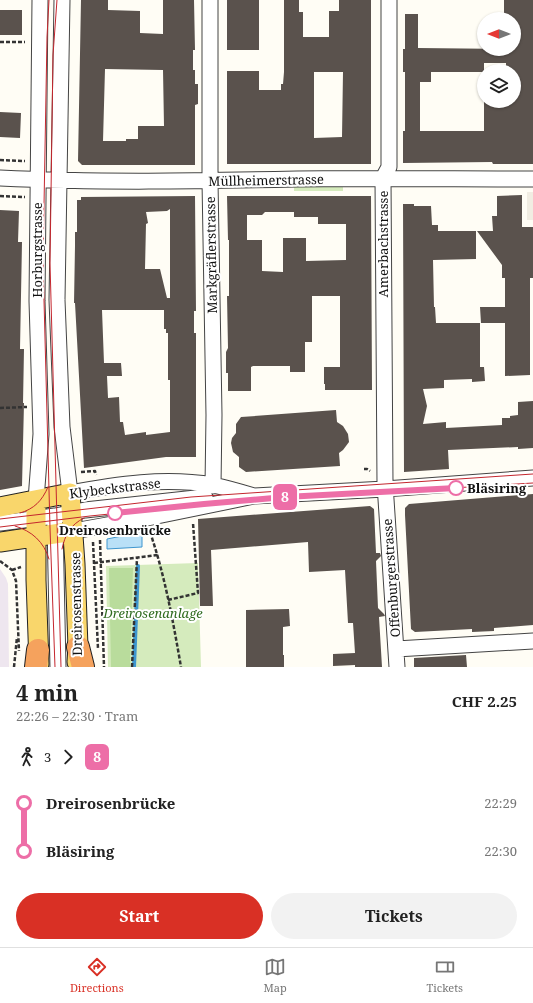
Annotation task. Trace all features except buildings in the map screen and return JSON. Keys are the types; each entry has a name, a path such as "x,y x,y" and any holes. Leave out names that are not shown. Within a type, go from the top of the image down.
{"main road":[{"name":"Klybeckstrasse","path":"2,542 70,493"},
{"name":"Dreirosenstrasse","path":"70,493 75,526 84,657"},
{"name":"Klybeckstrasse","path":"0,507 36,518 75,526"},
{"path":"33,660 36,518"},
{"path":"2,542 14,544 25,550 36,566"}],"street":[{"name":"Horburgstrasse","path":"36,518 41,434 37,301 40,0"},
{"name":"Horburgstrasse","path":"62,0 57,300 62,427 70,493"},
{"name":"Markgräflerstrasse","path":"210,0 210,180 214,415 213,486"},
{"name":"Amerbachstrasse","path":"385,489 383,178 389,167 388,0"},
{"name":"Müllheimerstrasse","path":"0,178 38,180 383,178 533,179"},
{"name":"Klybeckstrasse","path":"75,526 192,508 254,496 385,489 533,478"},
{"name":"Klybeckstrasse","path":"70,493 145,482 191,483 213,486 254,496"},
{"name":"Offenburgerstrasse","path":"385,489 397,667"},
{"path":"58,667 75,526 203,498 254,496"},
{"path":"0,523 36,518"},
{"path":"396,649 533,641"}],"path":[{"path":"0,42 26,42"},
{"path":"0,408 40,406"},
{"path":"168,600 198,593 192,508"},
{"path":"75,526 100,540 104,667"},
{"path":"75,526 95,563 84,657"},
{"path":"148,528 158,556 181,667"},
{"path":"95,563 158,556"},
{"path":"132,667 137,558"},
{"path":"0,561 12,570 14,576 18,630 14,667"},
{"path":"18,630 33,660"}],"shaded area":[{"path":"527,192 533,192 533,220 527,220"},
{"path":"0,569 8,584 9,667 0,667"}],"green space":[{"path":"294,187 343,187 343,191 294,191"},
{"name":"Dreirosenanlage","path":"198,563 201,667 108,667 106,566"},
{"path":"109,568 133,568 130,667 111,667"}],"water":[{"path":"142,532 142,547 107,549 107,539"}],"waterway":[{"path":"134,667 138,566"}],"tram line":[{"path":"49,0 43,262 55,667"},
{"path":"57,0 53,55 50,263 61,667"},
{"path":"0,519 191,497 533,474"},
{"path":"0,527 227,502 533,483"},
{"path":"20,513 37,504 48,487"},
{"name":"8","path":"115,513 285,497 456,488"},
{"path":"62,549 69,531 75,524 84,518"},
{"path":"15,526 32,534 41,542 49,559"}],"place":[{"name":"Bläsiring","path":"456,488"},
{"name":"Dreirosenbrücke","path":"115,513"}]}
